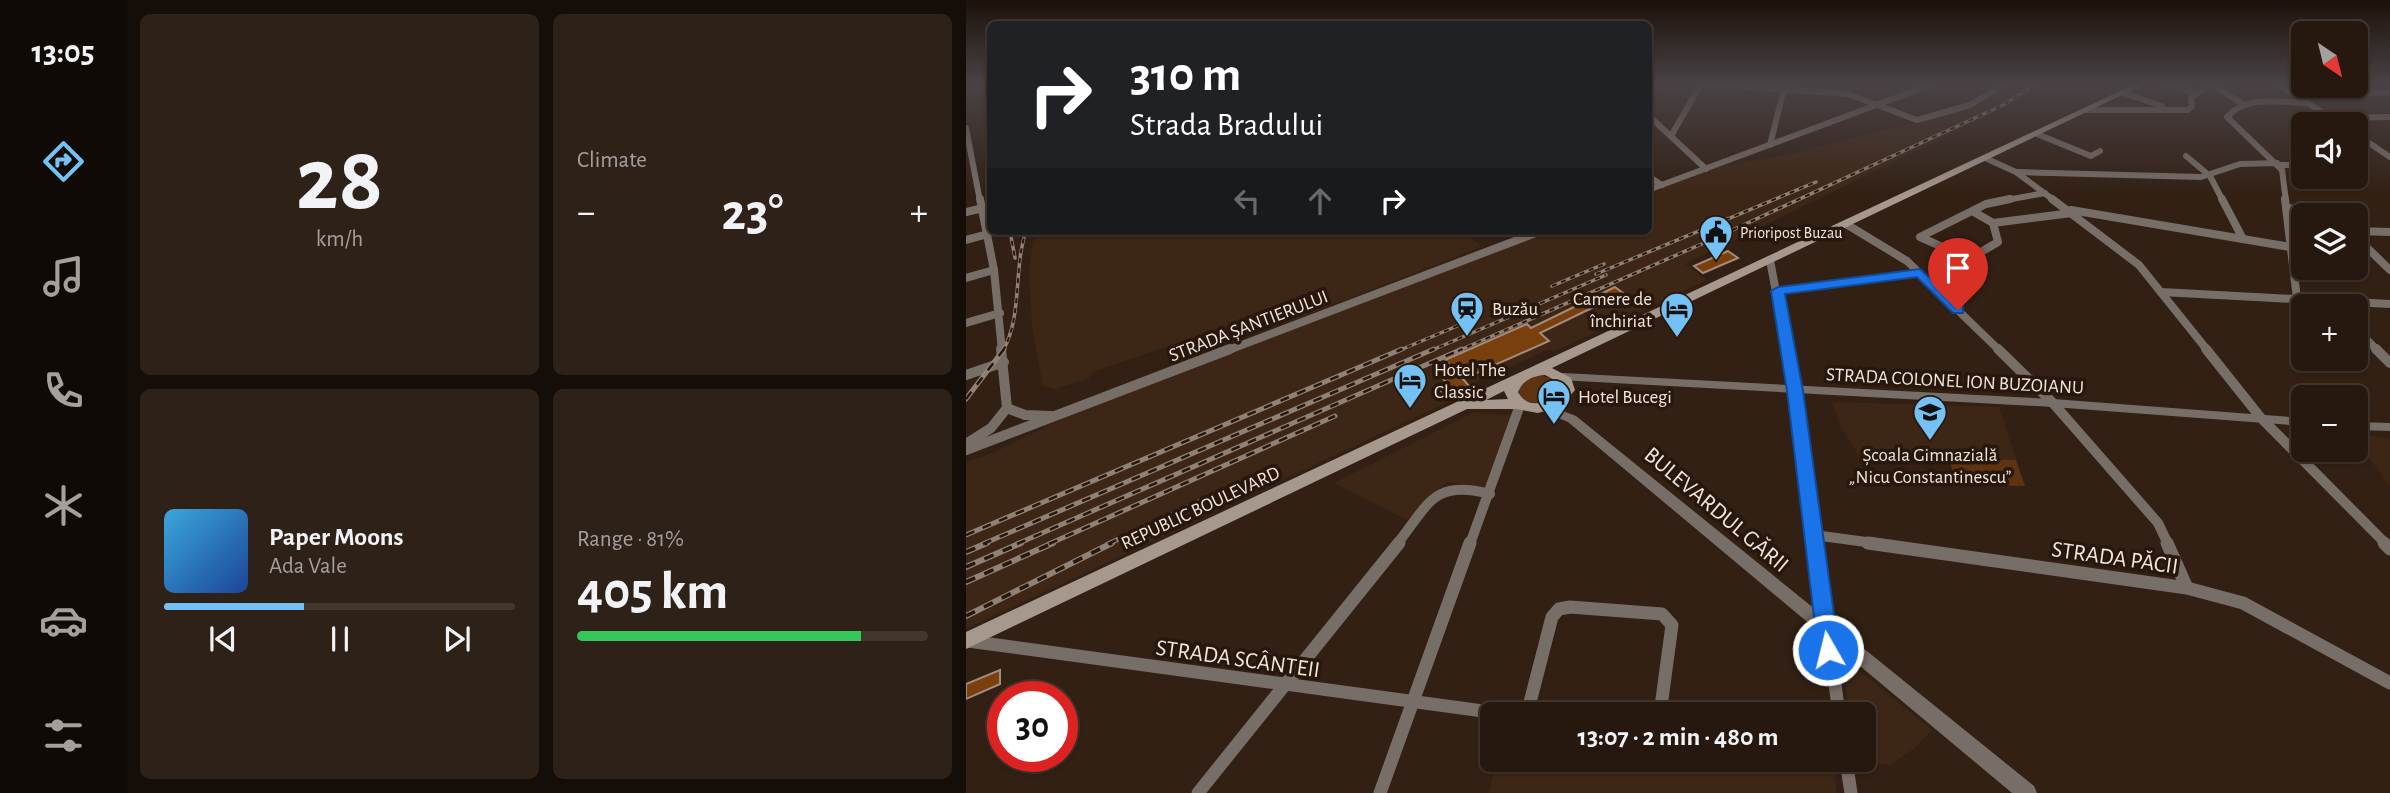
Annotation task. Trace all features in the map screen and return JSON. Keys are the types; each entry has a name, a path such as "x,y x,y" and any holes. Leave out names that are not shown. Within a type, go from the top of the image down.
{"main road":[{"path":"966,641 2064,121"},
{"path":"1561,376 1577,350"},
{"path":"1465,405 1545,408 1562,399 1567,390 1561,376 1547,371 1532,372"},
{"path":"1518,379 1511,392 1519,405"}],"street":[{"path":"1655,121 1706,169"},
{"path":"1671,136 1680,121"},
{"path":"1770,145 1776,121"},
{"path":"1652,189 1831,121"},
{"path":"2231,121 2279,164 2288,208 2296,294"},
{"path":"966,128 969,153 987,229"},
{"path":"2036,134 2091,156 2100,152"},
{"path":"2368,142 2390,157"},
{"path":"2186,156 2210,176 2243,239"},
{"path":"1985,158 2016,172 2129,256 2261,418 2390,549"},
{"path":"2016,172 2210,176 2240,164 2291,164"},
{"path":"1652,179 1662,185"},
{"path":"1993,223 1998,242 1969,260 1920,237 1963,213 1974,212 1986,204 2045,193"},
{"path":"966,212 983,208"},
{"path":"1974,212 1993,223 2070,211 2290,247"},
{"path":"1846,224 1896,253 1920,273 2053,403 2158,523 2186,588"},
{"path":"2368,231 2390,232"},
{"path":"966,240 987,234"},
{"path":"966,444 991,428 1007,408 1000,313 988,235"},
{"name":"STRADA ȘANTIERULUI","path":"966,450 1531,235"},
{"path":"2368,249 2390,270"},
{"path":"1770,260 1795,391 1837,702"},
{"path":"966,278 994,270"},
{"path":"1778,291 1920,273"},
{"path":"2161,292 2291,299"},
{"path":"2368,304 2390,304"},
{"path":"966,323 1000,313"},
{"path":"2368,341 2390,363"},
{"path":"966,375 1004,362"},
{"name":"STRADA COLONEL ION BUZOIANU","path":"1561,376 1795,391 2053,403 2291,421"},
{"name":"BULEVARDUL GĂRII","path":"1562,399 1572,419"},
{"path":"1380,793 1490,494 1519,405"},
{"path":"1007,408 1031,416 1059,416"},
{"name":"BULEVARDUL GĂRII","path":"1545,408 1572,419 2027,793"},
{"path":"2368,427 2390,427"},
{"path":"2374,427 2390,433"},
{"path":"1198,793 1441,491 1458,486 1490,494"},
{"name":"STRADA PĂCII","path":"1814,535 2186,588 2243,603 2261,611 2390,684"},
{"path":"1530,702 1552,617 1559,610 1570,607 1662,614 1669,618 1672,625 1662,702"},
{"name":"STRADA SCÂNTEII","path":"966,641 1480,711"},
{"path":"1848,772 1851,793"}],"shaded area":[{"path":"1919,121 1978,121 1685,264 1707,280 1553,352 1550,349 1476,382 1480,387 966,629 966,462 995,452 1067,416 1537,235 1652,235 1652,191 1716,167 1788,155"},
{"path":"1041,235 1468,235 1482,247 1283,324 1280,319 1255,328 1247,319 1093,372 1089,378 1055,389 1043,386 1032,327 1029,272 1033,240"},
{"path":"1539,375 1557,380 1560,392 1542,402 1522,400 1518,389 1528,379"},
{"name":"Școala Gimnazială „Nicu Constantinescu”","path":"1832,402 1999,407 2025,486 1956,484 1949,458 1859,455 1842,429"},
{"path":"1472,413 1511,415 1486,487 1447,482 1407,520 1334,483"},
{"path":"2368,434 2390,439 2390,486 2368,456"},
{"path":"1949,458 2016,460 2025,486 1956,484"},
{"path":"1857,668 1932,730 1915,748 1890,765 1876,763 1876,702 1848,702 1845,679 1849,671"},
{"path":"1494,772 1834,772 1837,793 1489,793"}],"building":[{"name":"Prioripost Buzau","path":"1728,251 1738,258 1703,273 1694,266"},
{"name":"Buzău","path":"1615,287 1623,293 1540,333 1549,341 1463,379 1469,386 1446,396 1440,390 1449,386 1438,373 1452,367 1445,360 1527,324 1531,328"},
{"path":"1000,670 1000,681 987,681 987,690 966,699 966,684"}],"railway":[{"path":"1458,351 1713,239 1968,121"},
{"path":"1596,274 1816,182"},
{"path":"1011,235 1015,258"},
{"path":"1004,349 1016,307 1025,235"},
{"path":"1552,286 1604,264"},
{"path":"1430,351 1606,275"},
{"path":"1398,351 1469,321"},
{"path":"966,399 1004,349"},
{"path":"966,535 1402,349"},
{"path":"983,544 1434,349"},
{"path":"1017,544 1462,349"},
{"path":"1049,544 1335,416"},
{"path":"1108,544 1216,494"},
{"path":"966,552 987,543"},
{"path":"966,567 1021,543"},
{"path":"966,582 1053,543"},
{"path":"966,616 1112,543"}],"place":[{"name":"Prioripost Buzau","path":"1716,262"},
{"name":"Buzău","path":"1467,338"},
{"name":"Camere de închiriat","path":"1677,339"},
{"name":"Hotel The Classic","path":"1410,410"},
{"name":"Hotel Bucegi","path":"1554,426"},
{"name":"Școala Gimnazială „Nicu Constantinescu”","path":"1930,442"}],"route":[{"path":"1828,650 1795,391 1778,291 1920,273 1958,310"}]}
